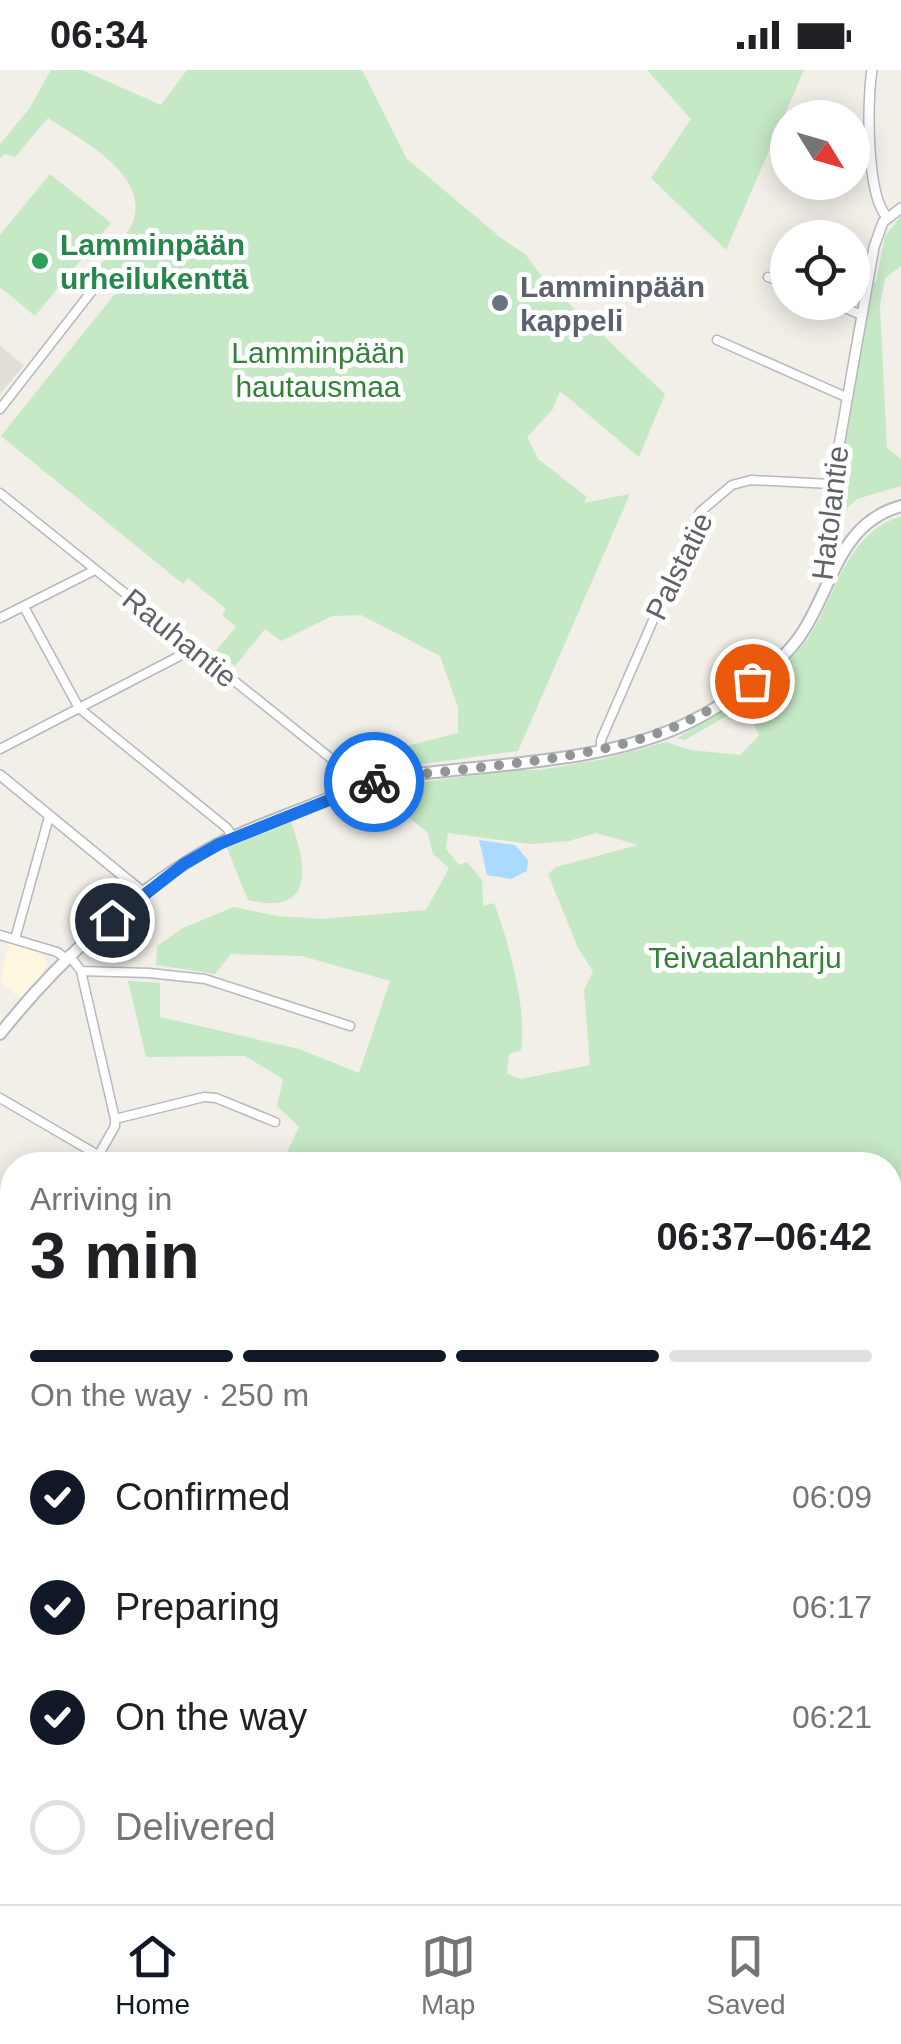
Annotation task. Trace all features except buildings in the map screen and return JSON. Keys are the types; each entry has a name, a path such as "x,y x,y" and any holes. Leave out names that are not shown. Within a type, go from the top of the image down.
{"main road":[{"path":"828,578 862,526 901,506"},
{"name":"Hatolantie","path":"0,1034 67,957 184,864 232,837 354,788 402,776 601,749 681,727 740,691 795,642 828,578"}],"street":[{"path":"872,70 870,115 875,192 878,206 887,217 901,208"},
{"name":"Hatolantie","path":"870,270 875,242 887,217"},
{"path":"0,409 95,287"},
{"name":"Hatolantie","path":"828,578 825,525 861,320"},
{"path":"717,340 846,397"},
{"name":"Palstatie","path":"601,749 608,724 700,512 732,485 751,480 832,484"},
{"name":"Rauhantie","path":"0,493 343,768 354,788"},
{"path":"0,618 95,570"},
{"path":"24,607 80,708 228,828 232,837"},
{"path":"0,749 194,649"},
{"path":"0,775 146,894"},
{"path":"14,938 49,817"},
{"path":"0,935 57,952 80,970 115,1119 115,1126 99,1152"},
{"path":"80,970 205,979 350,1026"},
{"path":"0,1098 94,1152"},
{"path":"115,1119 216,1098 275,1122"}],"shaded area":[{"path":"0,346 24,365 0,394"},
{"path":"9,942 40,952 47,962 20,998 0,982"}],"green space":[{"name":"Lamminpään hautausmaa","path":"51,70 82,70 161,105 187,70 362,70 407,159 525,254 545,281 665,394 639,457 560,391 553,409 527,437 538,459 587,497 584,503 630,494 518,751 365,772 351,760 458,733 458,707 440,656 361,615 332,616 281,641 265,629 235,666 216,651 236,627 222,615 226,609 188,578 183,584 1,436 118,290 97,269 134,219 131,186 121,172 93,147 48,118 15,157 4,154 0,159 0,144 29,109"},
{"path":"647,70 804,70 791,100 770,100 770,148 726,250 651,178 691,119"},
{"name":"Lamminpään urheilukenttä","path":"50,174 111,223 35,316 0,287 0,235"},
{"path":"901,216 901,266 885,278 880,305 887,448 901,459 901,486 857,499 839,515 835,508 847,476 842,447 864,320 870,320 871,282 876,282 885,236"},
{"name":"Teivaalanharju","path":"901,516 901,1152 287,1152 299,1127 277,1106 283,1079 245,1056 146,1057 128,981 160,983 160,1017 299,1049 359,1073 390,981 302,956 231,954 215,974 156,965 157,946 183,928 234,907 277,916 321,919 426,910 449,868 433,854 428,833 378,793 379,788 512,770 540,770 604,759 666,742 691,750 740,755 759,736 753,721 754,708 741,701 778,671 809,637 845,567 867,537","holes":["448,833 531,844 569,841 596,833 638,845 556,867 548,874 578,948 593,971 584,990 590,1065 521,1079 507,1074 509,1054 521,1050 522,1033 511,956 494,903 483,906 482,880 467,862 459,865 446,849"]},
{"path":"732,706 732,713 685,740 677,738"},
{"path":"291,822 301,856 301,884 285,901 248,900 227,848"}],"water":[{"path":"479,840 515,845 528,860 527,871 511,879 487,875"}],"way so far":[{"path":"374,782 558,757 638,741 681,727 752,681"}],"place":[{"name":"Lamminpään urheilukenttä","path":"40,261"},
{"name":"Lamminpään kappeli","path":"500,303"}],"route":[{"path":"112,920 184,864 232,837 374,782"}]}
